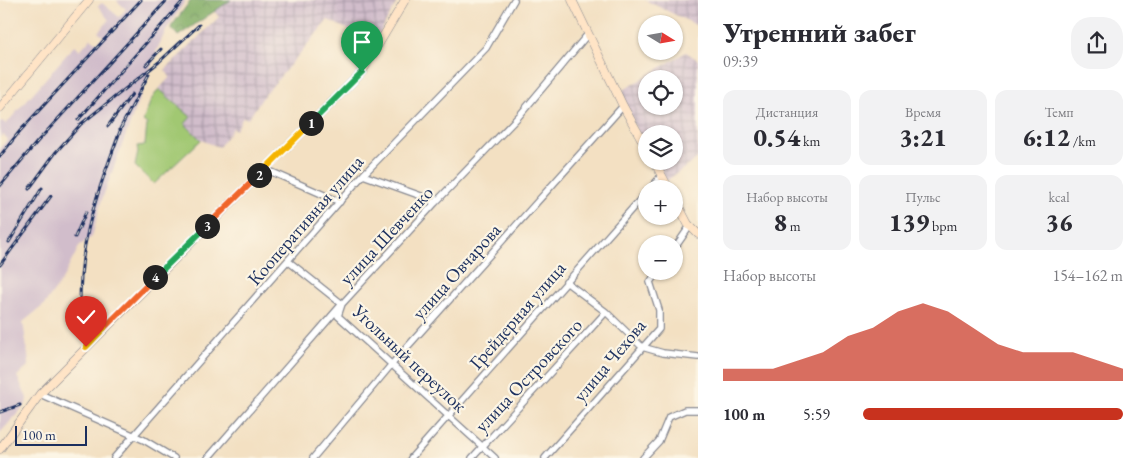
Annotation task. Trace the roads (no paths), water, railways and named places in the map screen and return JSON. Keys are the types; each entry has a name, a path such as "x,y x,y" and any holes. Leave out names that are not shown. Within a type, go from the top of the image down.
{"street":[{"path":"0,108 89,0"},
{"path":"0,449 40,394 362,72 405,0"},
{"name":"Кооперативная улица","path":"114,458 363,175 486,48 514,0"},
{"path":"572,0 623,106 638,133"},
{"name":"улица Шевченко","path":"208,458 342,304 435,203 519,116 588,34"},
{"name":"улица Овчарова","path":"313,458 392,364 623,106"},
{"path":"265,169 340,202"},
{"path":"659,170 665,180"},
{"path":"363,175 424,197 435,203"},
{"path":"658,180 662,175"},
{"name":"Грейдерная улица","path":"411,458 638,202"},
{"path":"683,213 690,226 698,234"},
{"path":"683,236 690,226"},
{"name":"Угольный переулок","path":"288,262 342,304 338,316 494,458"},
{"name":"улица Чехова","path":"545,458 659,329 659,310 650,282 651,280"},
{"path":"566,282 606,312 642,347 663,353 698,357"},
{"name":"улица Островского","path":"472,458 606,312"},
{"path":"40,394 135,436 174,458"},
{"path":"643,458 659,441 669,417 685,410 698,410"}],"railway":[{"path":"0,156 20,131 141,0"},
{"path":"0,186 37,142 167,0"},
{"path":"78,120 184,0"},
{"path":"29,189 56,152 81,124 159,62 199,25"},
{"path":"146,65 161,49"},
{"path":"120,129 149,74"},
{"path":"108,126 132,94"},
{"path":"81,329 81,273 85,247 96,199 123,123"},
{"path":"9,242 42,188"},
{"path":"0,265 51,196"},
{"path":"75,237 86,212"},
{"path":"0,412 20,405"}]}
